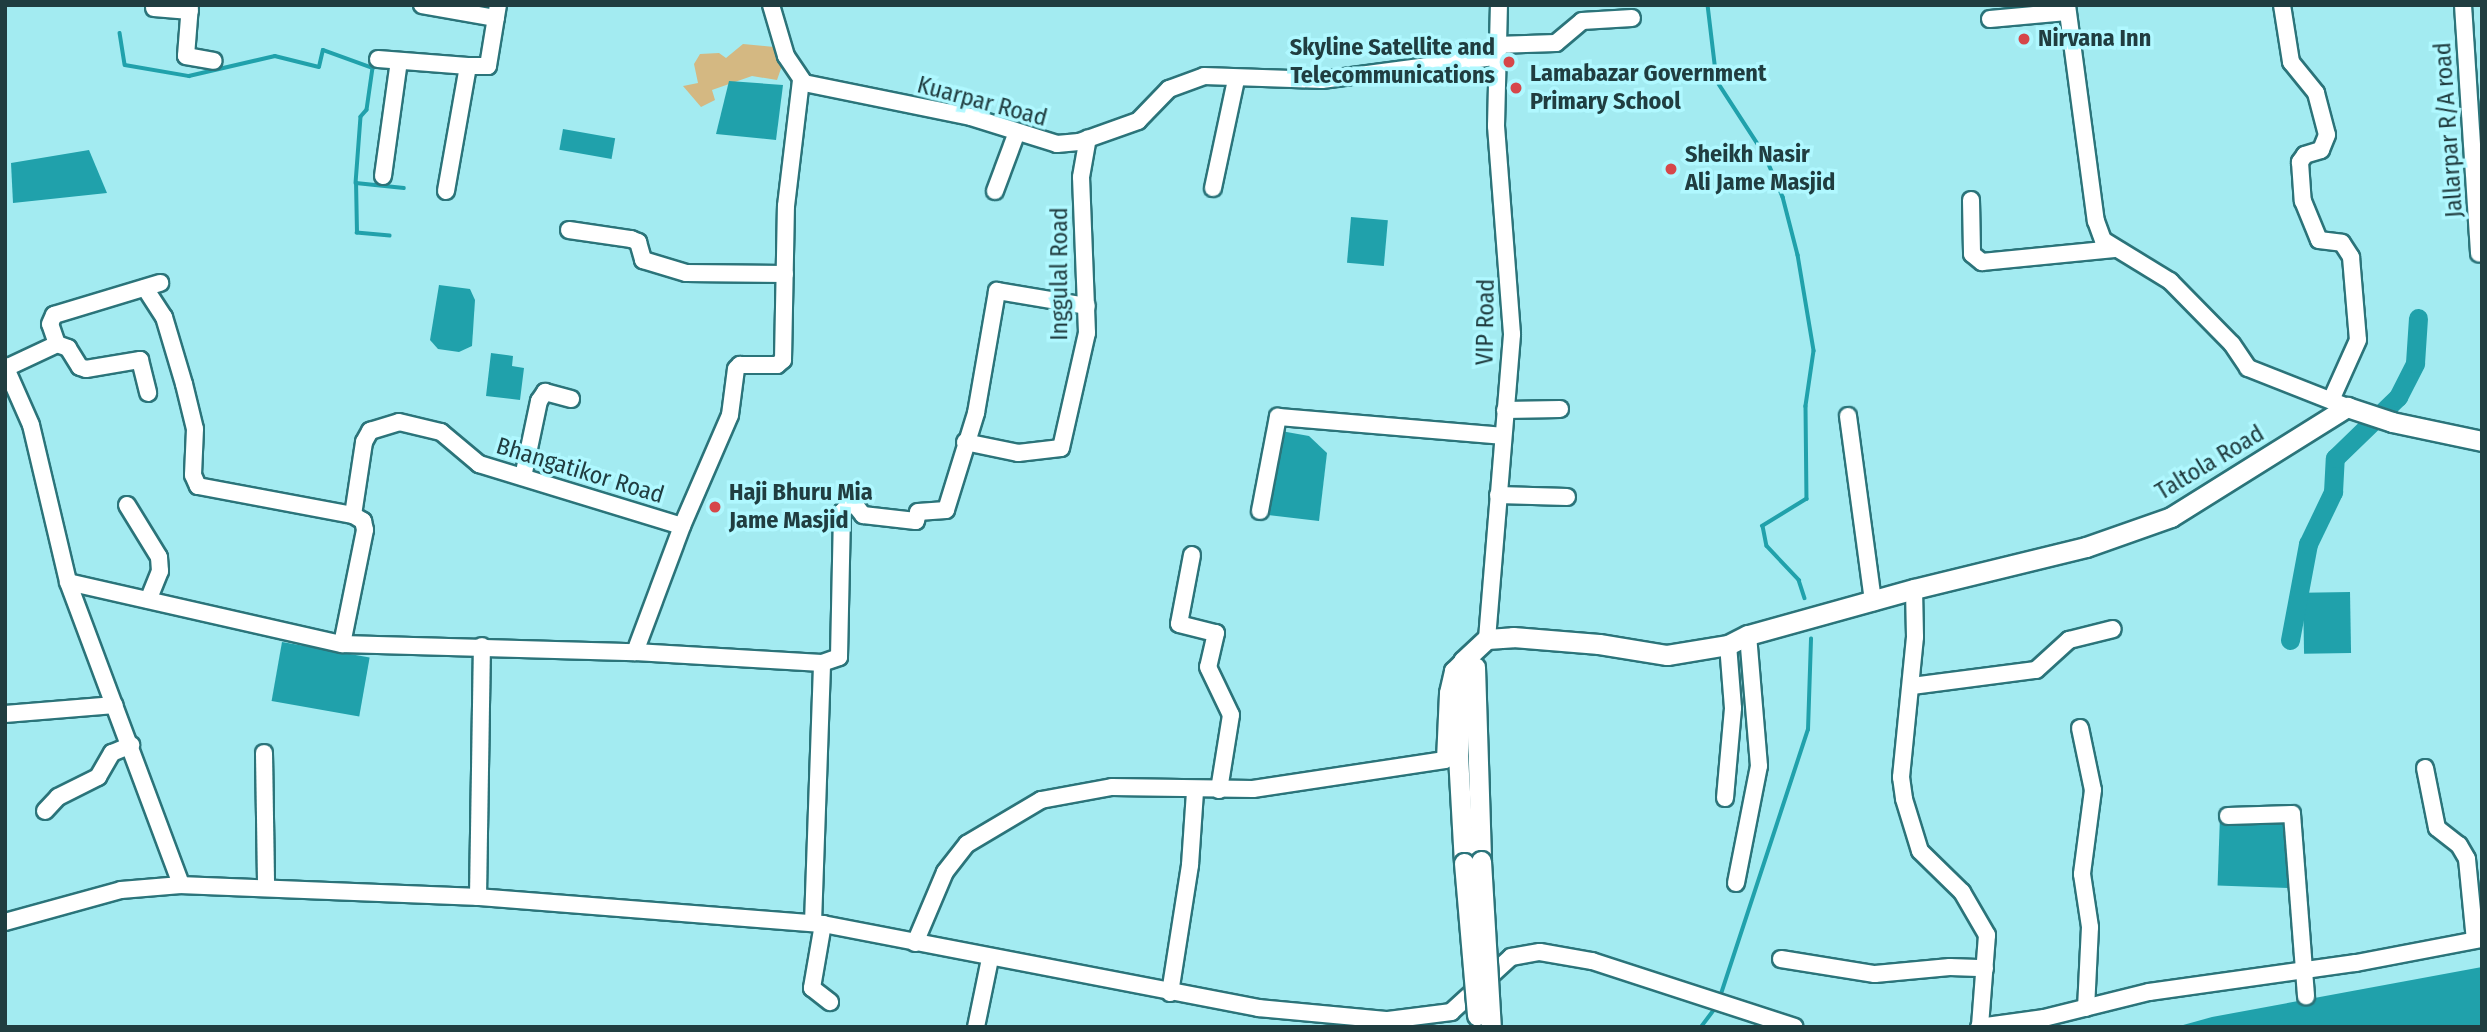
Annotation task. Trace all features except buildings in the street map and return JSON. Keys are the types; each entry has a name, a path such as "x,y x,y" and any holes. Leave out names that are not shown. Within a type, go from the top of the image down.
{"main road":[{"path":"2339,403 2392,422 2482,441"},
{"name":"Taltola Road","path":"1475,649 1513,637 1599,644 1667,656 1728,645 1748,635 1914,589 2086,547 2171,517 2339,403"},
{"path":"1475,649 1458,754 1491,1027"},
{"path":"1472,862 1478,1027"}],"street":[{"path":"378,59 487,68 497,12 422,5"},
{"path":"635,652 682,526 730,415 736,369 740,365 776,365 783,360 786,206 801,81 786,56 771,5"},
{"name":"VIP Road","path":"1475,649 1498,495 1512,309 1498,172 1495,51 1499,5"},
{"path":"1990,19 2067,9 2096,221 2103,240 2113,249 2170,281 2232,344 2248,368 2339,403 2358,341 2351,257 2342,243 2319,240 2303,201 2300,162 2305,155 2321,150 2327,135 2316,93 2291,62 2282,5"},
{"name":"Jallarpar R/A road","path":"2463,5 2476,94 2479,253"},
{"path":"154,8 190,8 186,56 214,61"},
{"name":"Kuarpar Road","path":"801,81 1057,144 1088,139 1145,117 1162,95 1179,83 1219,74 1236,80 1322,80 1556,43 1582,22 1632,18"},
{"path":"383,176 399,61"},
{"path":"446,191 468,66"},
{"path":"1213,188 1236,80"},
{"path":"995,191 1017,132"},
{"name":"Inggulal Road","path":"965,442 1018,453 1060,448 1087,333 1082,177 1088,139"},
{"path":"1971,200 1972,254 1982,262 2113,249"},
{"path":"569,230 631,239 638,242 643,260 686,273 785,274"},
{"path":"57,344 50,324 54,315 153,286 195,429 192,475 198,486 353,515 363,521 365,530 342,644"},
{"path":"68,582 342,644 635,652 822,663 839,657 842,512 852,501 863,515 916,521 918,512 946,510 975,413 997,291 1087,306"},
{"path":"148,394 140,360 86,369 80,367 68,348 57,344 6,367 31,425 68,582 181,885"},
{"path":"523,477 540,401 545,393 571,399"},
{"path":"1505,410 1560,409"},
{"path":"1848,416 1873,602"},
{"path":"1260,511 1278,417 1502,436"},
{"name":"Bhangatikor Road","path":"353,515 364,442 380,426 399,422 428,426 441,432 467,456 523,477 682,526"},
{"path":"1498,495 1567,497"},
{"path":"127,505 159,556 160,570 148,600"},
{"path":"1192,555 1180,624 1216,633 1208,667 1231,715 1219,790"},
{"path":"1914,589 1912,686 1901,777 1904,799 1920,850 1962,892 1981,918 1989,951 1980,1027 2086,1008 2149,992 2478,939 2467,859 2459,845 2437,828 2425,768"},
{"path":"1912,686 2036,670 2069,640 2113,629"},
{"path":"1736,883 1759,766 1748,635"},
{"path":"1726,798 1733,708 1728,645"},
{"path":"478,897 482,646"},
{"path":"915,943 945,872 967,844 1041,800 1112,787 1195,791 1253,789 1445,760 1448,693 1453,671 1475,649"},
{"path":"822,663 818,924 812,988 830,1002"},
{"path":"5,714 115,705"},
{"path":"2080,728 2093,790 2082,874 2090,927 2086,1008"},
{"path":"45,811 58,797 98,777 112,753 131,746"},
{"path":"264,752 266,886"},
{"path":"1170,993 1190,865 1195,791"},
{"path":"2228,816 2292,814 2306,996"},
{"path":"5,922 121,890 181,885 266,886 478,897 818,924 990,959 1258,1008 1388,1020 1425,1018 1451,1012 1511,957 1540,952 1591,961 1795,1027"},
{"path":"976,1027 990,959"},
{"path":"1781,959 1875,974 1950,967 1985,968"}],"shaded area":[{"path":"743,44 774,47 784,60 777,80 752,76 712,90 715,100 701,107 683,86 698,83 694,64 700,54 719,53 726,58"}],"water":[{"path":"729,81 783,85 776,140 716,134"},
{"path":"563,129 615,138 612,159 559,150"},
{"path":"89,150 107,193 13,203 11,163"},
{"path":"1351,217 1388,220 1384,266 1347,263"},
{"path":"439,285 470,289 475,300 472,346 459,352 438,349 430,340"},
{"path":"491,353 513,356 512,366 524,368 520,400 486,396"},
{"path":"1281,431 1309,436 1327,453 1319,521 1268,515"},
{"path":"2350,592 2351,653 2304,654 2303,593"},
{"path":"282,642 370,657 359,717 272,701"},
{"path":"2220,815 2291,817 2289,888 2218,885"},
{"path":"2482,967 2482,1027 2176,1027 2212,1017"}],"waterway":[{"path":"1708,5 1717,81 1765,155 1783,197 1798,255 1814,351 1806,406 1807,499 1763,526 1767,546 1799,580 1805,598"},
{"path":"120,33 125,65 189,76 275,56 319,67 323,50 373,68 367,110 361,117 356,183"},
{"path":"390,236 357,233 356,183 404,188"},
{"path":"2290,640 2308,544 2333,492 2335,458 2398,397 2415,363 2418,318"},
{"path":"1720,997 1808,730 1811,639"},
{"path":"1701,1027 1716,1007"}],"place":[{"name":"Nirvana Inn","path":"2024,39"},
{"name":"Skyline Satellite and Telecommunications","path":"1509,62"},
{"name":"Lamabazar Government Primary School","path":"1516,88"},
{"name":"Sheikh Nasir Ali Jame Masjid","path":"1671,169"},
{"name":"Haji Bhuru Mia Jame Masjid","path":"715,507"}]}
